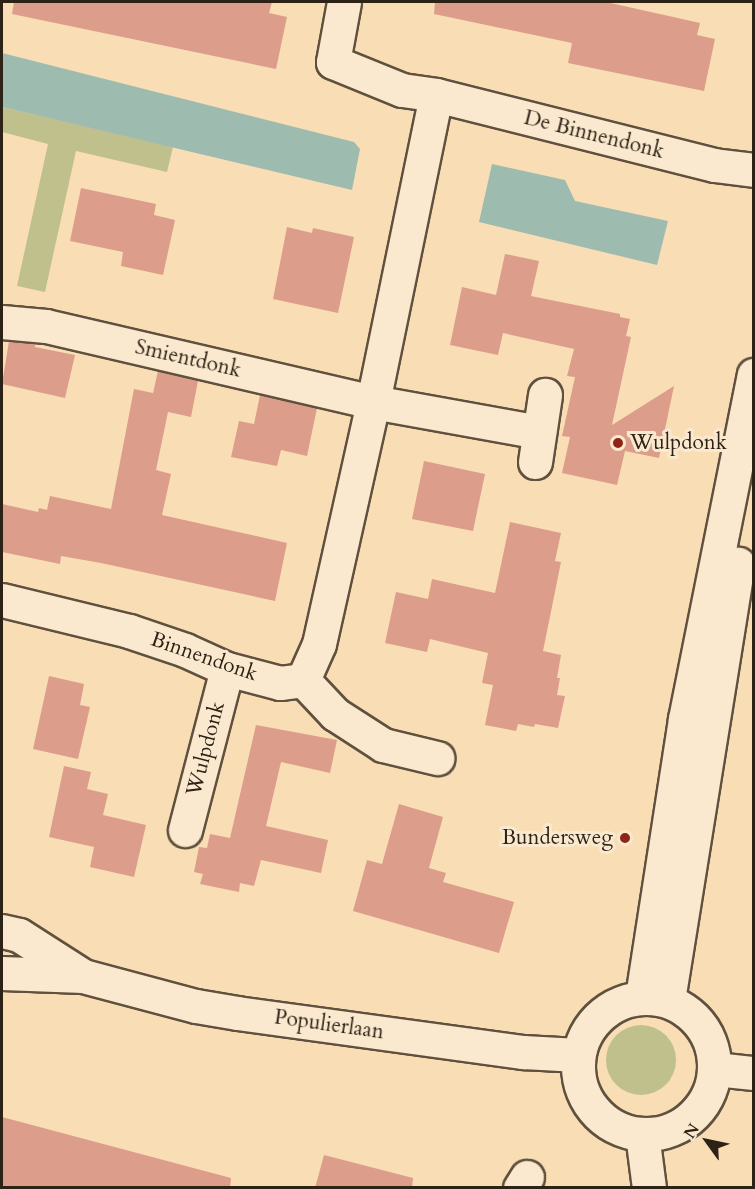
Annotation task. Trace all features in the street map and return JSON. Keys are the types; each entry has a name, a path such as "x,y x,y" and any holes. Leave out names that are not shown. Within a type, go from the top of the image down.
{"street":[{"name":"De Binnendonk","path":"344,2 333,62 402,90 436,95 714,165 753,170"},
{"path":"436,95 374,402 319,644 303,680 335,714 383,745 436,758"},
{"name":"Smientdonk","path":"2,322 46,326 374,402"},
{"path":"655,999 685,719 753,375"},
{"path":"374,402 537,447 545,395"},
{"path":"655,999 753,487"},
{"name":"Binnendonk","path":"2,600 129,631 185,650 227,669 280,682 303,680"},
{"name":"Wulpdonk","path":"185,830 227,669"},
{"name":"Populierlaan","path":"2,931 19,935 83,976"},
{"name":"Populierlaan","path":"2,972 83,976 196,1006 237,1013 524,1052 579,1055"},
{"path":"655,999 687,1010 703,1026 712,1046 715,1069 710,1089 700,1109 684,1123 664,1132 642,1134 620,1129 601,1117 587,1100 579,1078 579,1055 586,1033 600,1015 619,1003 655,999"},
{"path":"715,1069 753,1073"},
{"path":"642,1134 649,1188"}],"green space":[{"path":"2,107 173,147 167,172 76,151 45,292 17,286 48,144 2,132"},
{"path":"641,1025 660,1031 670,1041 676,1060 670,1079 660,1089 641,1095 622,1089 612,1079 606,1060 612,1041 622,1031"}],"shaded area":[{"path":"2,53 354,142 360,149 352,190 2,107"},
{"path":"492,164 565,180 575,201 668,221 657,265 479,222"}],"building":[{"path":"14,2 272,2 269,13 287,17 276,69 12,14"},
{"path":"435,2 606,2 700,23 697,35 715,39 704,91 568,63 572,43 434,14"},
{"path":"81,188 156,204 154,215 175,220 163,275 121,266 123,252 70,241"},
{"path":"287,227 312,233 313,228 354,237 338,313 273,299"},
{"path":"505,254 539,261 531,296 620,314 620,317 630,319 626,336 631,337 612,425 674,386 659,458 625,451 617,485 562,473 570,437 562,436 575,377 567,376 574,349 503,333 498,355 450,345 462,287 496,295"},
{"path":"9,341 35,344 35,347 75,355 65,398 2,384"},
{"path":"158,371 198,381 191,417 168,412 156,470 171,474 162,515 287,543 275,601 101,563 61,556 60,564 2,552 2,504 38,512 39,508 47,510 50,496 111,509 134,389 153,393"},
{"path":"260,395 317,408 307,456 281,450 277,466 231,457 239,421 254,424"},
{"path":"424,461 485,474 473,531 412,519"},
{"path":"510,522 561,533 555,561 561,562 543,651 561,655 557,695 565,696 558,728 518,724 516,731 485,725 493,685 482,683 488,653 430,639 427,652 385,643 396,592 428,599 432,579 495,593"},
{"path":"49,676 84,684 80,705 90,707 78,759 33,749"},
{"path":"256,725 337,740 330,773 281,762 266,826 328,840 321,873 261,860 254,886 240,883 239,892 200,884 203,874 194,872 199,847 207,848 210,834 230,838"},
{"path":"64,766 91,772 87,789 108,794 103,815 146,825 134,877 90,867 94,847 49,837"},
{"path":"399,804 443,817 429,868 446,873 443,882 514,902 499,953 353,911 367,860 382,864"},
{"path":"2,1117 231,1178 230,1188 2,1188"},
{"path":"324,1155 413,1178 412,1188 315,1188"}],"place":[{"name":"Wulpdonk","path":"618,443"},
{"name":"Bundersweg","path":"625,838"}]}
